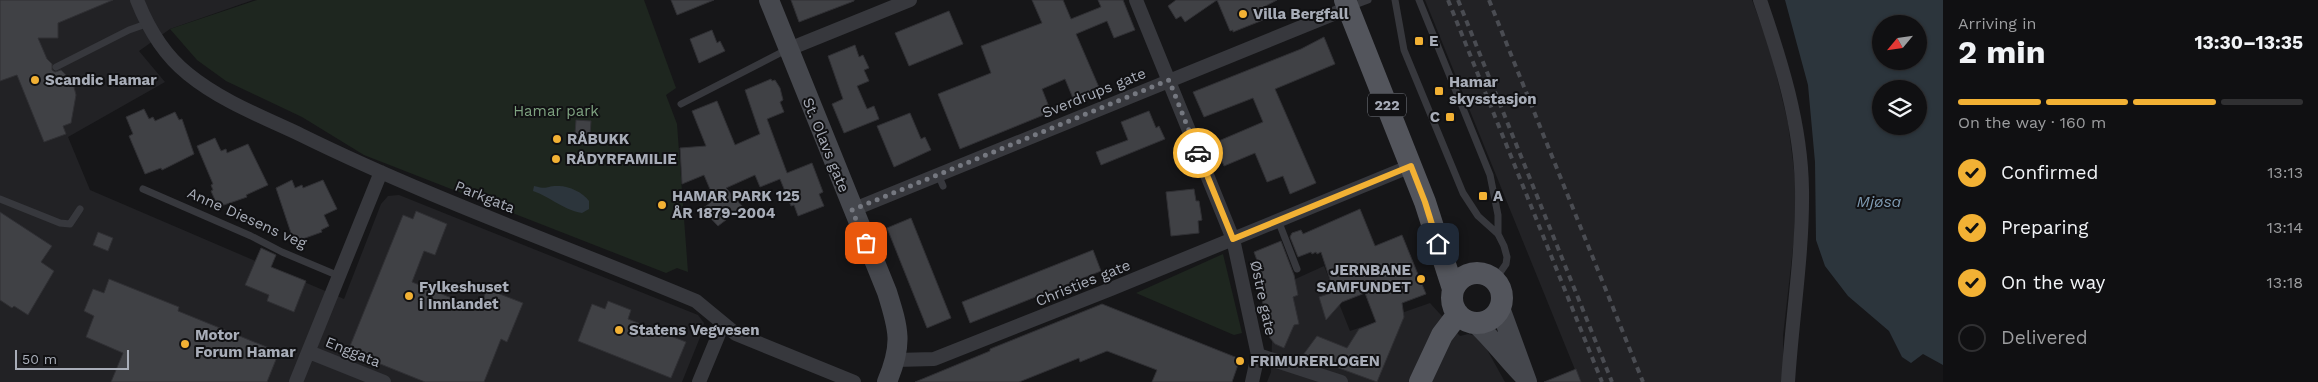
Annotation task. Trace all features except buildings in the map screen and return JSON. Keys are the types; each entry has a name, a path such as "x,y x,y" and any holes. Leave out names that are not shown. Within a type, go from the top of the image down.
{"main road":[{"name":"St. Olavs gate","path":"769,0 852,210 887,292 897,325 898,349 896,360 887,382"},
{"name":"222","path":"1353,3 1425,202 1453,289 1452,303 1467,319"},
{"name":"222","path":"1425,202 1455,251 1501,290 1500,308"},
{"path":"1453,289 1462,278 1485,277"},
{"path":"1420,382 1442,335 1467,319 1490,320 1500,308 1526,380"},
{"path":"1467,319 1488,334 1505,358 1526,380"}],"street":[{"name":"Parkgata","path":"137,0 146,24 163,48 186,73 210,90 360,164 696,301 736,334 854,382"},
{"path":"789,49 910,0"},
{"name":"Østre gate","path":"1136,0 1233,239 1258,355 1252,382"},
{"path":"1760,0 1782,63 1796,131 1802,188 1788,382"},
{"name":"Sverdrups gate","path":"852,210 941,180 1169,80 1353,3"},
{"name":"Christies gate","path":"896,360 934,359 1411,166"},
{"path":"296,382 381,172"},
{"path":"699,382 723,324"},
{"name":"Enggata","path":"309,352 384,382"},
{"path":"1258,355 1341,382"}],"lane":[{"path":"1395,0 1404,50 1459,185 1478,216 1498,234"},
{"path":"1419,0 1490,175 1498,215 1498,234 1507,257 1506,264 1485,277"},
{"path":"56,67 129,30 146,24"},
{"path":"681,104 789,49"},
{"name":"Anne Diesens veg","path":"143,189 339,276"},
{"path":"0,199 60,223 70,224 80,209"},
{"path":"1278,220 1297,269"}],"shaded area":[{"path":"0,0 253,0 170,29 139,51 165,82 68,137 90,190 344,299 381,204 388,196 399,195 698,315 704,323 682,382 0,382"},
{"path":"1425,0 1752,0 1770,48 1788,123 1796,185 1794,239 1783,336 1783,382 1580,382"},
{"path":"1324,266 1350,331 1430,303 1460,336 1468,334 1480,337 1505,382 1267,382 1271,372 1272,341 1262,294"}],"green space":[{"name":"Hamar park","path":"257,0 644,0 676,88 666,95 677,124 688,272 677,268 666,273 364,155 302,117 226,81 197,60 170,29"},
{"path":"1223,254 1242,333 1234,335 1136,293"}],"water":[{"name":"Mjøsa","path":"1785,0 1943,0 1943,365 1923,354 1911,363 1902,357 1889,331 1848,296 1825,266 1816,240 1815,162 1808,85"},
{"path":"534,186 545,188 561,186 574,190 589,201 589,209 582,213 568,209 533,191"}],"railway":[{"path":"1448,0 1602,382"},
{"path":"1458,0 1612,382"},
{"path":"1489,0 1643,382"}],"way so far":[{"path":"866,243 852,210 1169,80 1198,153"}],"place":[{"name":"Villa Bergfall","path":"1243,14"},
{"name":"E","path":"1419,41"},
{"name":"Scandic Hamar","path":"35,80"},
{"name":"Hamar skysstasjon","path":"1439,91"},
{"name":"C","path":"1450,117"},
{"name":"RÅBUKK","path":"557,139"},
{"name":"RÅDYRFAMILIE","path":"556,159"},
{"name":"A","path":"1483,196"},
{"name":"HAMAR PARK 125 ÅR 1879-2004","path":"662,205"},
{"name":"JERNBANE SAMFUNDET","path":"1421,279"},
{"name":"Fylkeshuset i Innlandet","path":"409,296"},
{"name":"Statens Vegvesen","path":"619,330"},
{"name":"Motor Forum Hamar","path":"185,344"},
{"name":"FRIMURERLOGEN","path":"1240,361"}],"route":[{"path":"1198,153 1233,239 1411,166 1438,244"}]}
